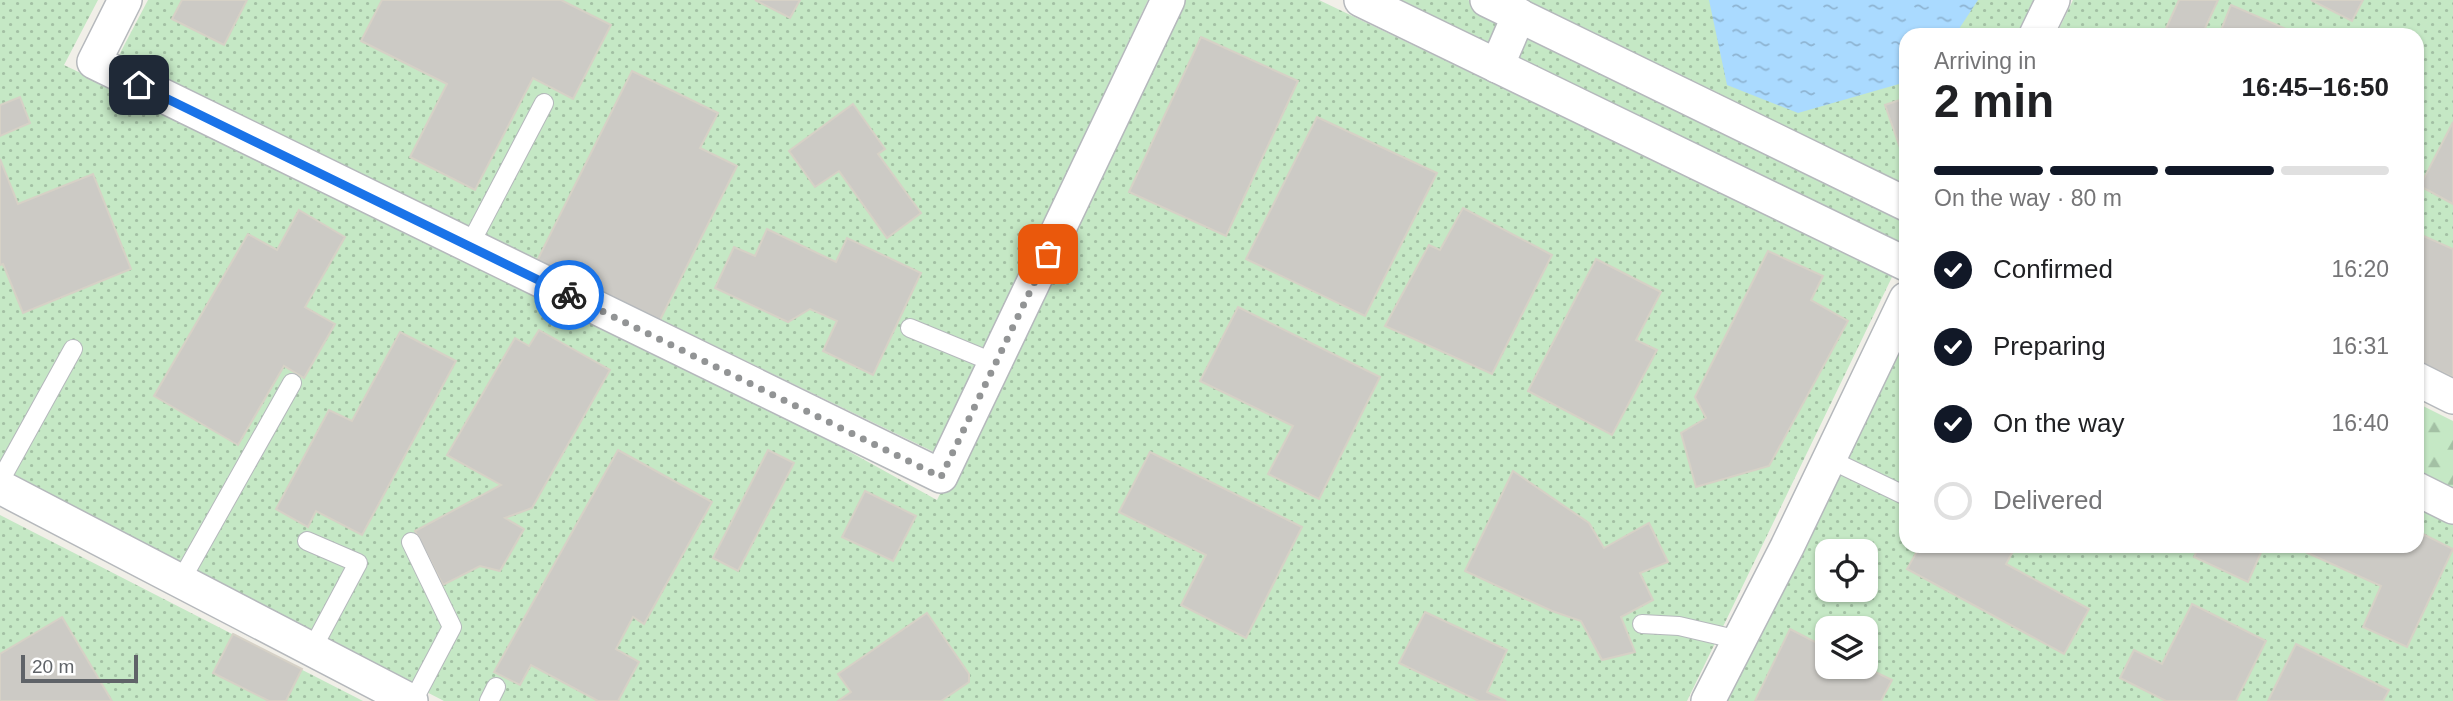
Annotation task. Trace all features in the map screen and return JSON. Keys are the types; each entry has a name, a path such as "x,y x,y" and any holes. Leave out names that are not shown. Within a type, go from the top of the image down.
{"street":[{"path":"125,0 94,62 941,477 1168,0"},
{"path":"1361,0 1899,261"},
{"path":"1487,0 1899,201"},
{"path":"1497,65 1518,15"},
{"path":"1708,701 1899,313"},
{"path":"2424,383 2453,397"},
{"path":"0,486 412,701"},
{"path":"2424,492 2453,507"}],"lane":[{"path":"469,246 544,103"},
{"path":"910,328 995,363"},
{"path":"0,481 73,349"},
{"path":"180,582 292,383"},
{"path":"1829,458 1899,493"},
{"path":"307,541 358,563 312,651"},
{"path":"411,542 452,628 412,701"},
{"path":"1642,624 1679,626 1739,640"}],"green space":[{"path":"0,0 98,0 64,65 731,386 937,500 1186,0 1319,0 1893,275 1687,701 444,701 98,522 0,468"},
{"path":"148,0 1148,0 936,453 118,57"},
{"path":"1381,0 1468,0 1899,209 1899,251"},
{"path":"1515,0 2037,0 2023,28 1899,28 1899,183"},
{"path":"2073,0 2453,0 2453,386 2424,372 2424,28 2059,28"},
{"path":"1899,348 1899,553 2424,553 2424,498 2453,513 2453,701 1726,701"},
{"path":"2424,406 2453,421 2453,489 2424,474"},
{"path":"0,515 363,701 0,701"}],"water":[{"path":"1709,0 1978,0 1960,28 1899,28 1899,84 1798,113 1727,85"}],"building":[{"path":"182,0 247,0 224,45 172,19"},
{"path":"382,0 561,0 611,25 573,99 533,78 475,190 410,157 447,84 361,41"},
{"path":"755,0 800,0 790,18"},
{"path":"2179,0 2218,0 2205,28 2166,28"},
{"path":"2311,0 2363,0 2352,21"},
{"path":"2231,5 2284,28 2222,28"},
{"path":"1201,37 1298,81 1226,236 1129,192"},
{"path":"632,71 718,113 700,148 737,166 659,322 537,261"},
{"path":"20,97 30,123 0,136 0,105"},
{"path":"1899,100 1899,145 1885,105"},
{"path":"853,104 885,149 878,154 921,213 887,238 839,171 815,187 789,151"},
{"path":"1317,117 1437,173 1365,316 1246,259"},
{"path":"2453,122 2453,204 2424,188 2424,178"},
{"path":"0,159 18,204 93,174 131,269 23,313 3,264 0,265"},
{"path":"1463,208 1552,255 1492,374 1385,326 1429,245 1440,250"},
{"path":"299,210 345,237 305,307 335,324 304,378 284,366 238,445 154,396 248,234 277,250"},
{"path":"767,229 836,262 847,238 921,273 873,375 823,351 837,321 810,309 788,322 715,288 734,247 755,256"},
{"path":"2424,236 2453,249 2453,377 2424,364"},
{"path":"1768,251 1823,276 1811,300 1848,321 1769,466 1696,487 1681,433 1706,418 1695,397"},
{"path":"1596,259 1661,292 1636,340 1657,350 1612,435 1528,391"},
{"path":"1238,307 1380,377 1319,499 1268,474 1293,426 1200,381"},
{"path":"539,330 610,370 532,508 505,518 524,529 500,571 480,566 443,585 415,531 501,485 447,455 515,338 529,346"},
{"path":"400,332 456,361 362,535 316,511 308,527 276,509 329,410 352,421"},
{"path":"618,450 712,502 644,624 633,617 616,649 639,662 618,701 598,701 531,665 520,685 494,672"},
{"path":"768,450 794,463 738,571 713,558"},
{"path":"1150,452 1302,527 1246,638 1181,605 1206,555 1119,512"},
{"path":"1513,471 1589,523 1604,548 1649,523 1668,562 1640,573 1653,600 1621,617 1635,652 1602,660 1581,621 1552,611 1465,571"},
{"path":"865,491 916,516 893,561 842,537"},
{"path":"2424,534 2453,549 2407,647 2363,627 2381,586 2308,553 2424,553"},
{"path":"1916,553 2012,553 2006,564 2089,609 2064,654 1907,569"},
{"path":"2196,553 2261,553 2248,582 2194,557"},
{"path":"2192,604 2266,641 2236,701 2166,701 2120,678 2134,650 2162,664"},
{"path":"1425,612 1507,650 1487,692 1506,701 1479,701 1399,663"},
{"path":"927,613 969,674 969,682 941,701 838,701 851,692 838,674"},
{"path":"62,617 112,701 0,701 0,654"},
{"path":"1790,629 1815,642 1815,679 1878,679 1878,673 1892,680 1881,701 1755,701"},
{"path":"233,634 302,669 286,701 269,701 213,673"},
{"path":"2296,644 2389,690 2383,701 2268,701"}],"way so far":[{"path":"569,295 941,477 1048,254"}],"route":[{"path":"139,85 569,295"}]}
